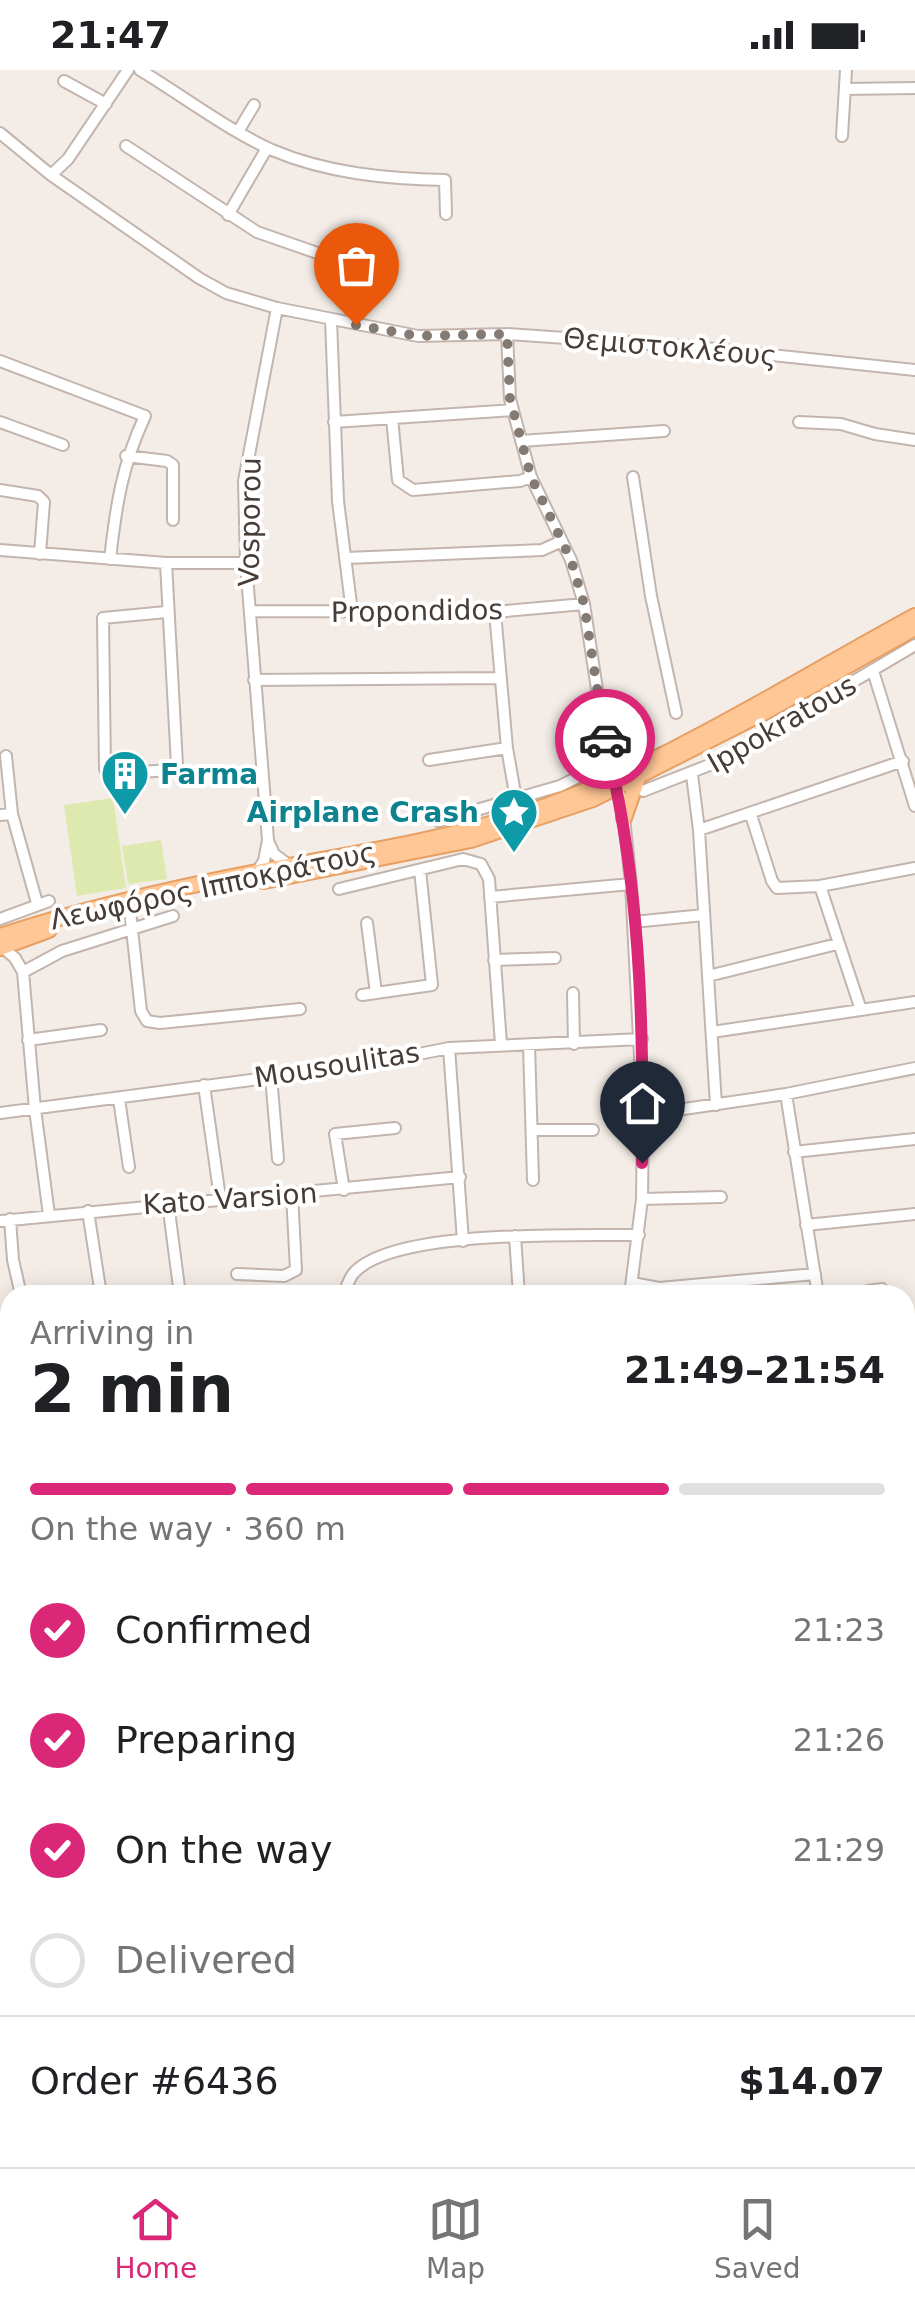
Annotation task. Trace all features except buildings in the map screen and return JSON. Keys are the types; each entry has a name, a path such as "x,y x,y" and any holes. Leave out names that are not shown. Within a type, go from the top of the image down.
{"main road":[{"name":"Λεωφόρος Ιπποκράτους","path":"640,778 915,616"},
{"name":"Λεωφόρος Ιπποκράτους","path":"1,944 70,914 448,834 521,815 587,788 640,778 915,628"},
{"path":"604,734 640,778 624,818 587,788 599,770 604,734"},
{"name":"Λεωφόρος Ιπποκράτους","path":"1,944 71,924 270,880 419,852 523,824 587,788"}],"street":[{"path":"51,175 68,159 128,70"},
{"path":"140,70 268,148 292,158 377,179 444,180 446,214"},
{"path":"842,136 846,70"},
{"path":"64,81 106,104"},
{"path":"846,88 915,88"},
{"path":"239,130 254,105"},
{"name":"Θεμιστοκλέους","path":"0,133 51,175 199,278 226,293 277,308 418,336 507,334 695,347 915,370"},
{"path":"126,146 228,215 278,242 326,256"},
{"path":"228,215 268,148"},
{"name":"Vosporou","path":"268,840 246,563 244,481 277,308"},
{"path":"331,320 338,501 352,612"},
{"path":"507,334 512,410 531,477 562,541 584,604 604,734 624,818 642,1040 642,1199 632,1285"},
{"path":"0,360 145,416 126,456 110,559"},
{"path":"334,422 512,410"},
{"path":"392,418 398,480 412,490 531,477"},
{"path":"0,422 63,445"},
{"path":"799,422 841,424 915,440"},
{"path":"521,441 664,431"},
{"path":"126,456 166,461 173,466 174,520"},
{"path":"634,477 651,596 676,712"},
{"path":"0,490 38,496 44,502 40,554"},
{"path":"346,558 542,550 562,541"},
{"path":"0,550 166,563 246,563"},
{"path":"166,563 177,765 170,770 111,774 106,769 103,618 166,612"},
{"name":"Propondidos","path":"250,611 495,612 584,604"},
{"path":"495,612 506,748 516,799"},
{"name":"Ippokratous","path":"640,778 692,775 915,645"},
{"path":"872,672 904,761 915,805"},
{"path":"254,680 499,678"},
{"path":"428,760 506,748"},
{"path":"0,918 43,902 6,815 6,756"},
{"path":"699,830 904,761"},
{"path":"692,775 716,1105"},
{"path":"438,821 516,799 587,788"},
{"path":"751,815 774,886 781,890 915,868"},
{"path":"268,840 274,854 290,866"},
{"path":"256,873 264,861 268,840"},
{"path":"339,889 463,859 477,860 487,873 501,1044"},
{"path":"362,995 432,986 420,870"},
{"path":"490,898 631,884"},
{"path":"820,886 861,1010"},
{"path":"130,911 140,1011 146,1021 160,1023 300,1009"},
{"path":"634,922 704,915"},
{"path":"22,975 62,951 173,916"},
{"path":"367,923 376,993"},
{"path":"15,958 20,940"},
{"path":"1,944 15,958 22,975 49,1215"},
{"path":"708,976 838,944"},
{"path":"494,960 555,958"},
{"path":"573,994 574,1044"},
{"path":"712,1032 915,1002"},
{"path":"28,1040 101,1030"},
{"name":"Mousoulitas","path":"0,1113 358,1066 449,1048 642,1040"},
{"path":"529,1045 533,1180"},
{"path":"449,1048 463,1241"},
{"path":"643,1115 786,1094 915,1068"},
{"path":"270,1076 278,1159"},
{"path":"204,1085 220,1198"},
{"path":"786,1094 816,1285"},
{"path":"119,1099 129,1167"},
{"path":"344,1190 335,1134 395,1128"},
{"path":"533,1130 594,1130"},
{"path":"794,1152 915,1139"},
{"name":"Kato Varsion","path":"5,1220 460,1177"},
{"path":"237,1274 284,1276 296,1270 292,1194"},
{"path":"642,1199 721,1198"},
{"path":"168,1203 179,1285"},
{"path":"88,1211 100,1285"},
{"path":"806,1225 915,1214"},
{"path":"5,1220 18,1285"},
{"path":"348,1285 353,1274 374,1258 398,1250 515,1236 639,1235"},
{"path":"515,1236 519,1285"},
{"path":"693,1285 814,1274"},
{"path":"749,1280 749,1285"}],"green space":[{"path":"113,798 126,888 77,896 64,805"},
{"path":"161,840 167,879 128,884 122,846"}],"way so far":[{"path":"356,325 418,336 507,334 510,399 531,477 571,560 584,604 605,739"}],"place":[{"name":"Farma","path":"125,816"},
{"name":"Airplane Crash","path":"514,854"}],"route":[{"path":"605,739 622,808 631,884 642,1040 642,1163"}]}
